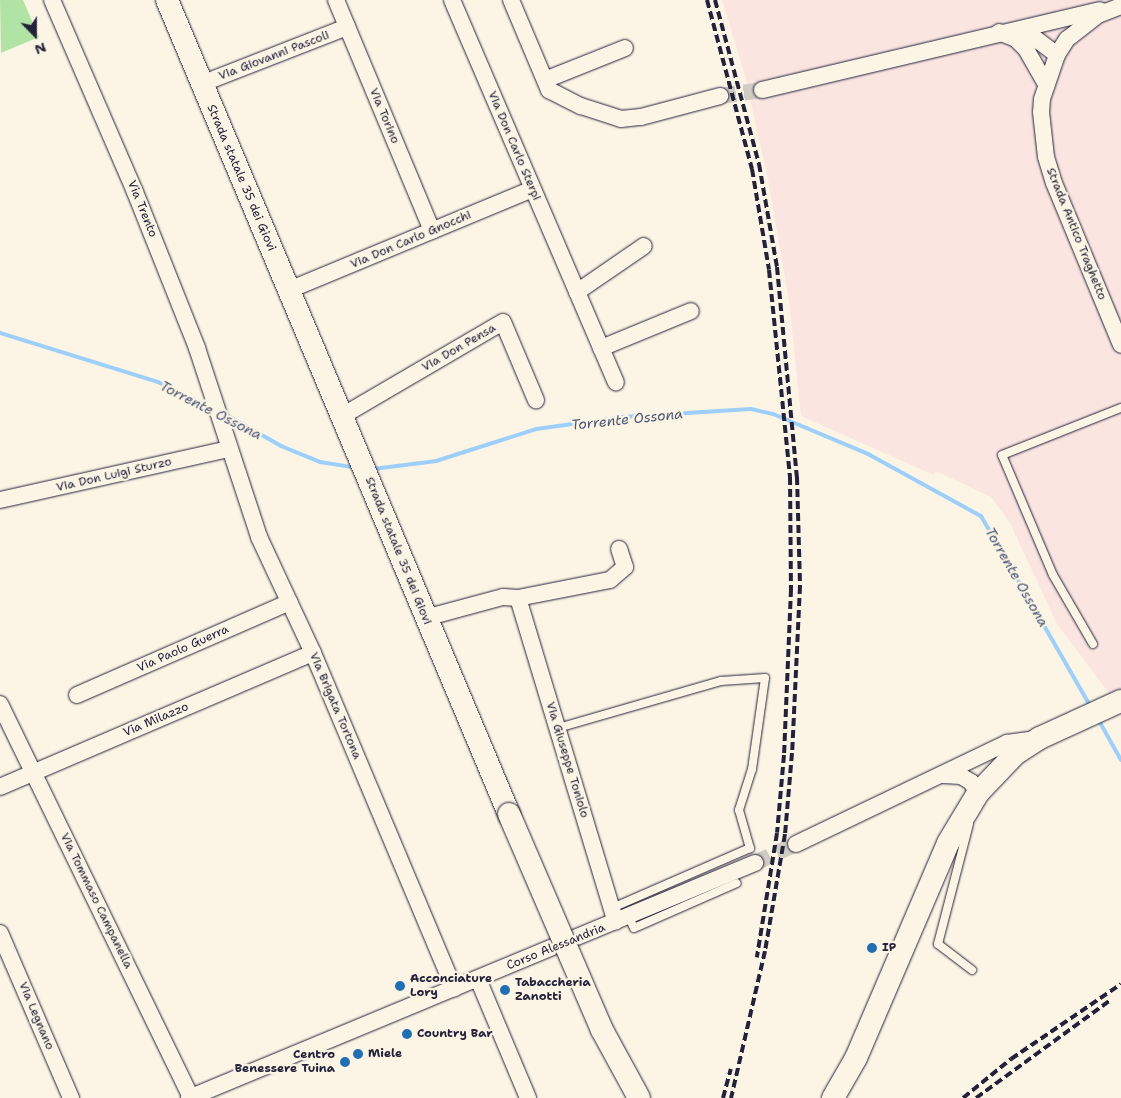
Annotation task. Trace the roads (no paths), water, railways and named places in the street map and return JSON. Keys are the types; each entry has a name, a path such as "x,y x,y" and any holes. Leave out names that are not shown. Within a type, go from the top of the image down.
{"main road":[{"name":"Strada statale 35 dei Giovi","path":"166,0 353,442 425,618 602,1030 639,1098"},
{"path":"833,1098 860,1049 948,843 978,793 1015,754 1040,738 1116,703"}],"street":[{"name":"Via Trento","path":"52,0 139,201 207,380 220,422"},
{"name":"Via Torino","path":"336,0 432,231"},
{"name":"Via Don Carlo Sterpi","path":"452,0 616,382"},
{"path":"512,0 549,90 595,112 621,119 641,117 720,96"},
{"name":"Strada Antico Traghetto","path":"762,90 999,32 1121,5"},
{"name":"Strada Antico Traghetto","path":"1121,5 1080,27 1057,54 1046,84 1041,112 1046,157 1121,346"},
{"name":"Via Giovanni Pascoli","path":"202,84 347,27"},
{"path":"999,32 1028,33 1057,54"},
{"path":"999,32 1016,39 1026,49 1046,84"},
{"path":"545,80 625,48"},
{"name":"Via Don Carlo Gnocchi","path":"289,290 533,189"},
{"path":"577,292 644,246"},
{"path":"601,348 692,311"},
{"name":"Via Don Pensa","path":"342,416 503,322 536,400"},
{"name":"Via Brigata Tortona","path":"220,422 259,537 313,653 454,989"},
{"name":"Via Don Luigi Sturzo","path":"0,500 228,449"},
{"path":"425,618 503,597 518,598 610,580 625,567 619,549"},
{"name":"Via Giuseppe Toniolo","path":"518,598 619,916"},
{"name":"Via Paolo Guerra","path":"77,695 290,602"},
{"name":"Via Milazzo","path":"0,787 313,653"},
{"name":"Via Tommaso Campanella","path":"0,704 191,1098"},
{"path":"796,844 1008,743 1040,738"},
{"path":"944,774 961,776 971,782 978,793"},
{"name":"Corso Alessandria","path":"191,1098 478,979 619,916 755,863"},
{"name":"Via Legnano","path":"0,933 71,1098"},
{"path":"478,979 528,1098"}],"lane":[{"path":"1092,644 1053,575 1002,455 1121,408"},
{"path":"558,728 722,681 765,678 752,768 739,810 750,848 619,916 634,928 737,883"},
{"path":"972,970 938,944 978,793"}],"waterway":[{"name":"Torrente Ossona","path":"0,333 158,382 212,408"},
{"name":"Torrente Ossona","path":"373,469 436,461 536,429 623,417 751,409 773,414 868,454 981,516 1091,707"},
{"name":"Torrente Ossona","path":"223,413 281,446 320,462 356,468"},
{"name":"Torrente Ossona","path":"1098,719 1121,760"}],"tunnel":[{"path":"720,96 762,90"},
{"path":"755,863 796,844"}],"railway":[{"path":"707,0 752,169 769,270 790,477 791,589 784,755 777,833 757,957"},
{"path":"715,0 759,164 777,267 797,477 800,586 792,753 785,834 765,951 731,1098"},
{"path":"963,1098 1011,1059 1121,984"},
{"path":"976,1098 1109,1001"},
{"path":"723,1098 731,1069"}],"place":[{"name":"IP","path":"872,948"},
{"name":"Acconciature Lory","path":"400,986"},
{"name":"Tabaccheria Zanotti","path":"505,990"},
{"name":"Country Bar","path":"407,1034"},
{"name":"Miele","path":"358,1054"},
{"name":"Centro Benessere Tuina","path":"345,1062"}]}
